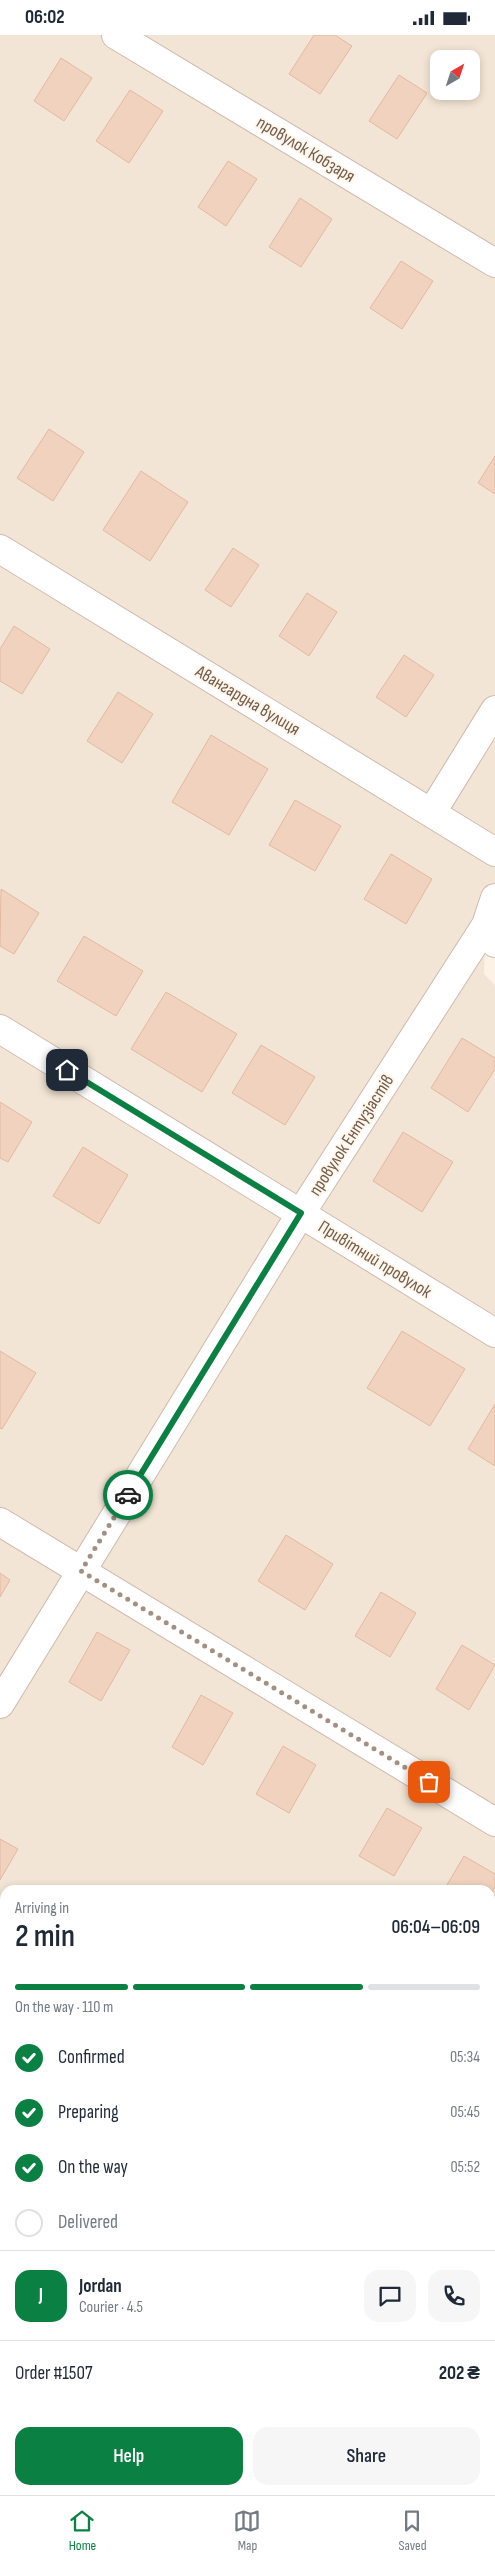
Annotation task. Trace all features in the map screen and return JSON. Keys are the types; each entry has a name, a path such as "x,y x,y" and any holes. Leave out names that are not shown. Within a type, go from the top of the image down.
{"street":[{"name":"провулок Кобзаря","path":"116,35 495,263"},
{"name":"Авангардна вулиця","path":"0,549 495,852"},
{"path":"432,812 495,710"},
{"path":"491,934 495,898"},
{"name":"провулок Ентузіастів","path":"0,1704 301,1213 491,934"},
{"name":"Привітний провулок","path":"0,1029 495,1333"},
{"path":"0,1522 495,1822"}],"shaded area":[{"path":"0,35 495,35 495,898 486,925 484,974 495,985 495,1885 0,1885"}],"building":[{"path":"314,35 335,35 352,46 320,94 289,74"},
{"path":"61,58 92,78 64,121 34,101"},
{"path":"399,75 427,93 397,139 369,121"},
{"path":"130,90 163,111 129,163 96,141"},
{"path":"228,161 257,179 226,226 198,207"},
{"path":"300,198 332,219 301,267 269,247"},
{"path":"401,261 433,281 402,329 370,308"},
{"path":"49,429 84,452 53,501 17,478"},
{"path":"495,456 495,494 478,483"},
{"path":"141,471 188,502 150,561 103,530"},
{"path":"233,548 259,565 231,607 205,590"},
{"path":"307,593 337,612 309,656 279,636"},
{"path":"14,626 50,649 22,694 0,681 0,649"},
{"path":"404,655 434,675 406,717 376,697"},
{"path":"118,692 153,714 122,763 87,741"},
{"path":"211,735 268,769 229,835 172,802"},
{"path":"295,800 341,826 315,871 269,845"},
{"path":"391,854 432,879 406,924 364,899"},
{"path":"1,889 39,913 14,954 0,946"},
{"path":"84,936 143,971 116,1016 57,981"},
{"path":"166,992 237,1034 202,1092 131,1049"},
{"path":"462,1038 495,1058 495,1069 468,1112 431,1088"},
{"path":"261,1045 315,1077 285,1125 232,1093"},
{"path":"0,1102 32,1122 8,1162 0,1158"},
{"path":"403,1132 453,1162 422,1212 373,1181"},
{"path":"83,1147 128,1175 99,1224 53,1196"},
{"path":"402,1331 465,1369 430,1426 367,1388"},
{"path":"0,1351 36,1373 2,1429 0,1428"},
{"path":"495,1404 495,1466 468,1449"},
{"path":"286,1535 333,1564 305,1610 258,1581"},
{"path":"0,1573 10,1580 0,1597"},
{"path":"381,1592 416,1613 390,1657 355,1636"},
{"path":"97,1632 130,1650 101,1701 69,1682"},
{"path":"462,1645 495,1665 469,1710 436,1689"},
{"path":"201,1695 233,1713 203,1765 172,1747"},
{"path":"283,1746 316,1765 289,1813 256,1794"},
{"path":"387,1808 422,1828 394,1876 359,1856"},
{"path":"0,1839 18,1849 0,1880"},
{"path":"464,1856 495,1874 495,1885 447,1885"}],"way so far":[{"path":"128,1495 81,1571 429,1782"}],"route":[{"path":"67,1070 301,1213 128,1495"}]}
